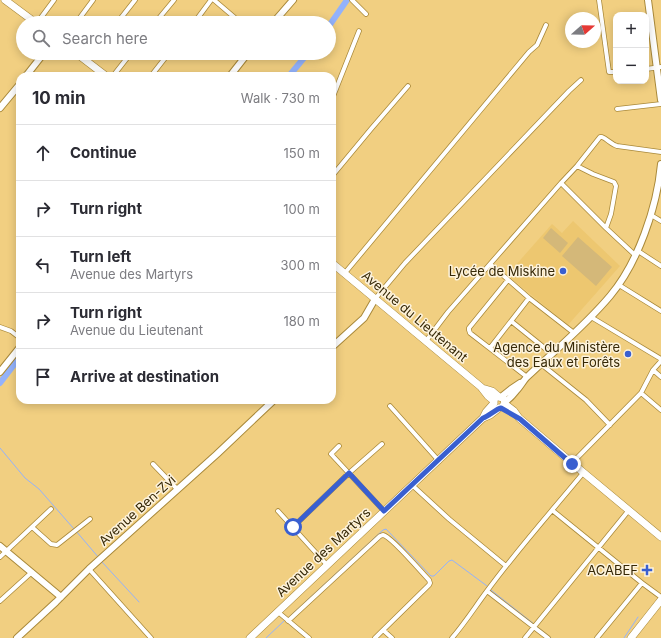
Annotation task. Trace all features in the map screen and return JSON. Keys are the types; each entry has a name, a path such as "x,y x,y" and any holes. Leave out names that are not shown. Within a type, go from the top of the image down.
{"main road":[{"path":"5,0 13,2 28,16"},
{"path":"86,61 101,72"},
{"name":"Avenue du Lieutenant","path":"336,267 482,388 492,391 500,403 514,411 519,418 572,464 584,472 661,537"},
{"name":"Avenue des Martyrs","path":"250,638 483,418 486,412 500,403"},
{"path":"631,638 661,598"},
{"path":"636,638 661,608"}],"street":[{"path":"41,16 54,0"},
{"path":"81,16 93,0"},
{"path":"122,16 135,0"},
{"path":"161,16 174,0"},
{"path":"199,16 211,0"},
{"path":"214,0 233,16"},
{"path":"279,16 293,0"},
{"path":"352,0 366,14"},
{"path":"599,0 609,72 613,72"},
{"path":"648,0 659,68 661,100"},
{"path":"344,274 529,52 537,45 546,25"},
{"path":"336,89 359,32"},
{"path":"29,72 39,60"},
{"path":"116,72 126,60"},
{"path":"154,72 164,60"},
{"path":"233,72 243,60"},
{"path":"649,69 659,68"},
{"path":"336,343 364,318 375,298 405,263 581,80"},
{"path":"336,171 408,86"},
{"path":"0,108 16,89"},
{"path":"617,109 661,104"},
{"path":"426,341 448,312 577,166 600,137 617,146 661,152"},
{"name":"Avenue des Martyrs","path":"500,403 515,392 525,379 591,317 619,285 637,253 651,215 660,180 661,164"},
{"path":"577,166 614,182 616,186 611,214 606,228"},
{"path":"561,183 606,228 637,253 661,266"},
{"path":"651,215 661,221"},
{"path":"490,264 529,298 574,333"},
{"path":"508,280 468,330 525,379"},
{"path":"619,285 661,311"},
{"path":"490,348 529,298"},
{"path":"572,464 641,393 661,360 591,317"},
{"path":"511,321 552,354"},
{"path":"0,327 9,330 16,335"},
{"path":"0,372 16,352"},
{"path":"541,364 586,400 610,425"},
{"path":"654,370 661,377"},
{"path":"641,393 661,410"},
{"name":"Avenue Ben-Zvi","path":"17,638 89,569 217,454 270,404"},
{"path":"390,406 439,460"},
{"path":"293,527 349,473 382,444"},
{"path":"339,446 331,454 384,511"},
{"path":"153,464 177,489"},
{"path":"452,638 464,624 486,591 584,472"},
{"path":"412,485 506,566"},
{"path":"0,557 52,509"},
{"path":"552,510 661,598"},
{"path":"525,638 629,510"},
{"path":"278,511 327,565"},
{"path":"32,527 51,544 57,544 90,519"},
{"path":"288,621 380,536 383,535 404,553 429,580 430,583 375,638"},
{"path":"0,546 61,597"},
{"path":"89,569 151,638"},
{"path":"0,601 32,572"},
{"path":"597,638 642,583"},
{"path":"486,591 548,638"},
{"path":"278,612 309,638"},
{"path":"383,630 392,638"}],"shaded area":[{"name":"Lycée de Miskine","path":"573,221 620,266 568,325 507,275 552,224 562,233"},
{"path":"551,228 568,243 560,253 543,238"},
{"path":"578,237 612,267 596,286 562,256"}],"waterway":[{"path":"336,16 347,0"},
{"path":"292,72 302,60"},
{"path":"0,383 16,362"},
{"path":"0,448 25,478 39,489 74,529"},
{"path":"288,618 383,530 386,529 431,576 434,576 449,561 452,560 487,586"},
{"path":"76,531 99,558"},
{"path":"102,562 139,602"},
{"path":"491,590 534,624"},
{"path":"624,638 638,617"},
{"path":"266,638 284,621"},
{"path":"536,626 551,638"}],"place":[{"name":"Lycée de Miskine","path":"563,271"},
{"name":"Agence du Ministère des Eaux et Forêts","path":"628,354"},
{"name":"ACABEF","path":"647,570"}],"route":[{"path":"293,527 349,473 384,511 483,418 499,408 519,418 572,464"}]}
